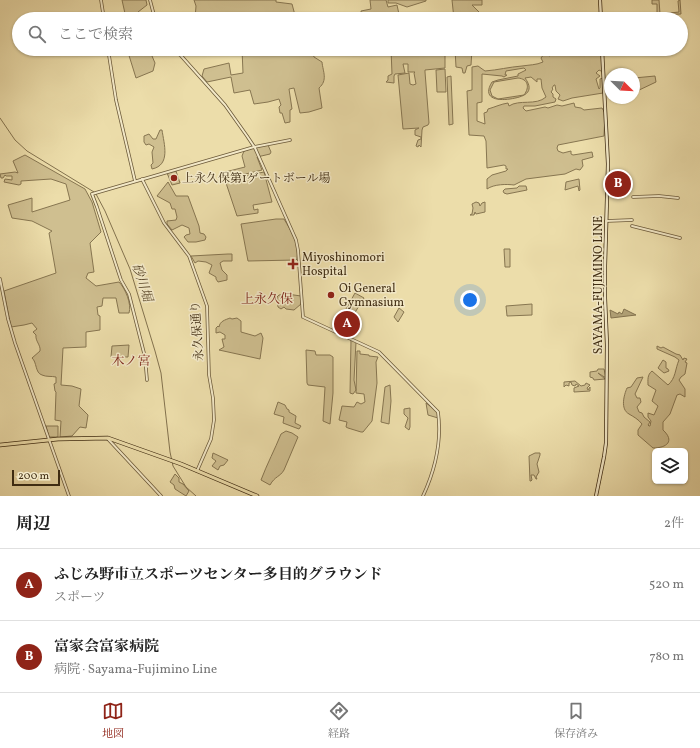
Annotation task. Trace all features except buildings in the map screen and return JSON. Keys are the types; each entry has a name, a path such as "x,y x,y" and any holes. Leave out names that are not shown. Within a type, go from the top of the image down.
{"main road":[{"path":"600,0 601,12"},
{"name":"SAYAMA-FUJIMINO LINE","path":"596,496 606,443 607,357 605,289 608,164 602,56"},
{"path":"0,445 74,438 108,438 172,461 257,496"}],"street":[{"path":"101,0 103,12"},
{"path":"150,0 153,12"},
{"path":"109,56 116,100 135,181"},
{"path":"181,56 236,118 254,147 296,240 303,317 379,352 438,412 439,442 435,466 423,496"},
{"path":"148,380 145,357 129,294 121,280 98,207 92,194 254,147 290,140"},
{"name":"永久保通り","path":"142,179 164,224 189,256 207,306 209,375 213,398 214,420 210,443 197,471"},
{"path":"633,197 659,196 678,198"},
{"path":"606,221 632,220"},
{"path":"632,226 680,238"},
{"path":"0,279 10,329 69,496"},
{"path":"108,438 161,496"}],"shaded area":[{"path":"122,0 146,0 147,5 138,12 125,12"},
{"path":"194,0 276,0 276,2 292,4 294,12 196,12 196,6"},
{"path":"370,0 386,0 388,7 397,5 398,12 361,12 371,9"},
{"path":"388,0 426,1 407,7 396,3 388,3"},
{"path":"452,0 482,0 482,5 472,5 479,12 453,12"},
{"path":"652,0 659,0 660,12 657,12 657,4 652,4"},
{"path":"680,0 681,12 679,12 678,1"},
{"path":"129,56 152,56 155,63 153,71 136,78"},
{"path":"242,56 314,56 322,62 324,73 322,85 319,88 322,108 300,113 294,88 289,89 292,109 290,110 290,122 285,123 282,113 280,113 279,107 281,105 279,99 254,104 250,90 234,93 231,77 207,82 202,76 204,69 229,63 231,75 243,73"},
{"path":"391,56 445,56 445,68 425,70 429,123 423,127 422,130 421,147 419,145 418,147 416,146 418,140 421,139 421,137 415,135 415,130 419,128 403,129 398,75 409,73 410,84 413,85 416,84 415,72 408,72 408,64 403,64 405,73 395,74 394,83 386,82 388,80 388,76 392,74"},
{"path":"455,56 472,56 471,65 467,66 465,73 463,73 462,68 456,67"},
{"path":"542,56 602,56 603,72 599,70 596,73 600,76 596,79 599,89 600,79 603,78 603,93 563,101 558,99 560,95 556,91 554,85 551,92 553,97 556,99 555,102 535,106 524,106 523,108 526,111 574,103 575,107 584,110 602,108 605,113 604,136 558,145 558,151 563,153 571,151 571,154 573,155 592,152 593,157 582,160 583,166 580,170 576,169 565,174 526,179 514,185 497,185 487,189 487,179 492,175 508,169 506,169 506,166 504,165 487,168 486,141 484,136 469,135 467,91 472,90 472,67 478,66 485,71 494,70 541,63 543,62 541,58","holes":["524,68 526,70 518,74 518,76 492,82 489,87 489,92 492,97 498,99 492,96 490,90 494,82 518,78 526,82 527,89 525,94 529,91 529,87 525,78 531,77 537,82 537,79 541,79 542,88 546,97 542,100 518,103 509,106 508,103 500,105 488,109 487,112 484,113 485,124 477,121 477,103 482,102 482,74 504,77 507,75 505,75 506,71"]},
{"path":"445,69 446,92 437,92 436,70"},
{"path":"451,76 453,124 449,125 447,77"},
{"path":"655,76 656,82 640,90 640,77"},
{"path":"523,95 519,97 498,99"},
{"path":"160,130 162,130 165,147 164,159 158,167 152,169 152,152 154,147 149,144 146,145 144,142 144,136 149,134 153,139 156,139"},
{"path":"268,145 271,152 270,154 257,157 262,170 225,179 225,172 245,167 242,156 244,151"},
{"path":"25,155 85,189 92,202 101,232 90,243 94,272 88,273 86,278 96,286 119,282 126,292 130,305 129,313 119,313 116,298 103,298 102,306 97,307 98,315 100,316 100,330 86,332 86,347 63,348 61,385 81,389 79,406 88,415 86,428 80,427 72,436 60,437 61,421 55,420 56,392 54,384 56,383 56,377 40,374 32,358 40,351 36,335 33,332 37,329 32,323 11,327 4,291 56,273 49,233 52,231 32,221 12,218 8,205 32,198 32,212 70,200 66,184 51,179 21,181 21,184 19,185 4,182 5,179 12,180 12,176 5,175 1,178 0,174 18,173 13,161"},
{"name":"上永久保第1ゲートボール場","path":"176,171 180,183 172,185 167,173"},
{"path":"264,172 272,202 253,205 254,210 258,209 258,213 237,216 225,180"},
{"path":"579,179 579,191 578,186 565,190 566,182"},
{"path":"168,182 176,196 188,196 199,226 200,233 204,234 206,237 205,240 188,242 184,237 190,234 189,228 182,225 172,230 167,224 167,221 176,220 177,217 175,209 172,209 170,203 157,196"},
{"path":"519,186 526,186 527,190 507,194 503,191 505,189 517,188"},
{"path":"476,202 479,203 480,206 485,202 485,212 476,214 475,212 474,215 470,215 472,214 472,204"},
{"path":"284,219 292,233 298,253 297,259 248,261 241,224"},
{"path":"504,249 510,249 510,267 505,267"},
{"path":"232,254 232,261 223,261 220,263 222,270 227,275 227,280 218,282 216,277 209,273 212,265 206,262 198,261 195,263 191,256"},
{"path":"355,293 364,298 354,314 346,309"},
{"path":"287,294 301,296 301,304 294,310 286,309 284,307 281,309 278,307 277,297 279,295"},
{"path":"532,304 532,315 507,316 506,306"},
{"path":"399,308 404,312 398,322 394,317"},
{"path":"624,309 636,315 611,318 610,310 618,314 619,312 622,314"},
{"path":"341,311 359,320 357,325 348,335 333,328"},
{"path":"230,318 237,318 241,321 241,332 255,336 261,333 263,338 260,359 219,350 224,347 222,339 225,339 225,335 220,332 216,333 216,328 218,326 219,327 220,323"},
{"path":"351,340 356,342 354,380 356,390 353,394 350,393"},
{"path":"129,345 128,357 111,357 112,346"},
{"path":"657,346 661,348 663,347 680,355 683,360 684,358 687,359 685,362 687,363 685,374 679,380 685,389 685,397 680,394 677,395 670,414 663,422 663,430 667,434 669,441 662,447 653,448 638,435 638,430 642,424 626,412 624,409 624,402 627,388 631,387 637,378 643,377 635,394 637,398 640,398 641,402 637,407 639,412 642,413 650,422 648,425 650,426 651,421 648,417 648,413 654,415 658,406 652,401 656,390 648,385 649,374 652,371 668,385 674,376 679,360 657,349"},
{"path":"306,350 315,351 316,355 330,355 333,357 333,393 330,424 323,421 325,387 308,385 307,383"},
{"path":"357,351 360,351 360,354 378,357 376,362 377,383 372,421 363,432 346,427 347,422 339,420 342,406 354,407 357,402 361,404 365,402 364,394 356,393"},
{"path":"663,360 666,362 666,368 669,371 664,373 658,368"},
{"path":"598,369 604,369 606,378 598,373 605,379 594,380 590,377 590,372 597,371"},
{"path":"575,381 581,386 585,385 586,383 590,385 587,388 588,390 590,387 590,391 574,392 574,388 579,386 576,384 575,386 572,385 571,382 569,383 569,386 566,385 564,387 564,382"},
{"path":"390,385 391,401 389,424 381,422 385,387"},
{"path":"278,402 285,405 289,412 296,416 295,423 301,426 299,429 283,423 284,417 274,414"},
{"path":"426,403 438,412 438,418 428,415"},
{"path":"410,408 409,430 405,427 408,418 404,414 404,409"},
{"path":"46,426 58,426 58,437 49,437"},
{"path":"286,431 298,437 284,470 270,485 261,480 281,434"},
{"path":"213,453 228,460 224,465 220,466 218,470 212,466 216,461 212,458"},
{"path":"535,453 540,453 537,464 539,472 536,477 537,479 534,475 531,475 532,480 530,481 529,456"},
{"path":"175,474 179,478 179,482 189,491 186,496 175,489 174,485 170,482"}],"waterway":[{"name":"砂川堀","path":"0,118 15,140 27,151 94,192"},
{"name":"砂川堀","path":"96,194 130,269 155,351 161,373 173,466 186,487 196,496"}],"place":[{"name":"上永久保第1ゲートボール場","path":"174,178"},
{"name":"富家会富家病院","path":"618,184"},
{"name":"Miyoshinomori Hospital","path":"293,264"},
{"name":"Oi General Gymnasium","path":"331,295"},
{"name":"ふじみ野市⽴スポーツセンター多⽬的グラウンド","path":"347,324"}],"district":[{"name":"上永久保","path":"267,298"},
{"name":"木ノ宮","path":"131,360"}]}
